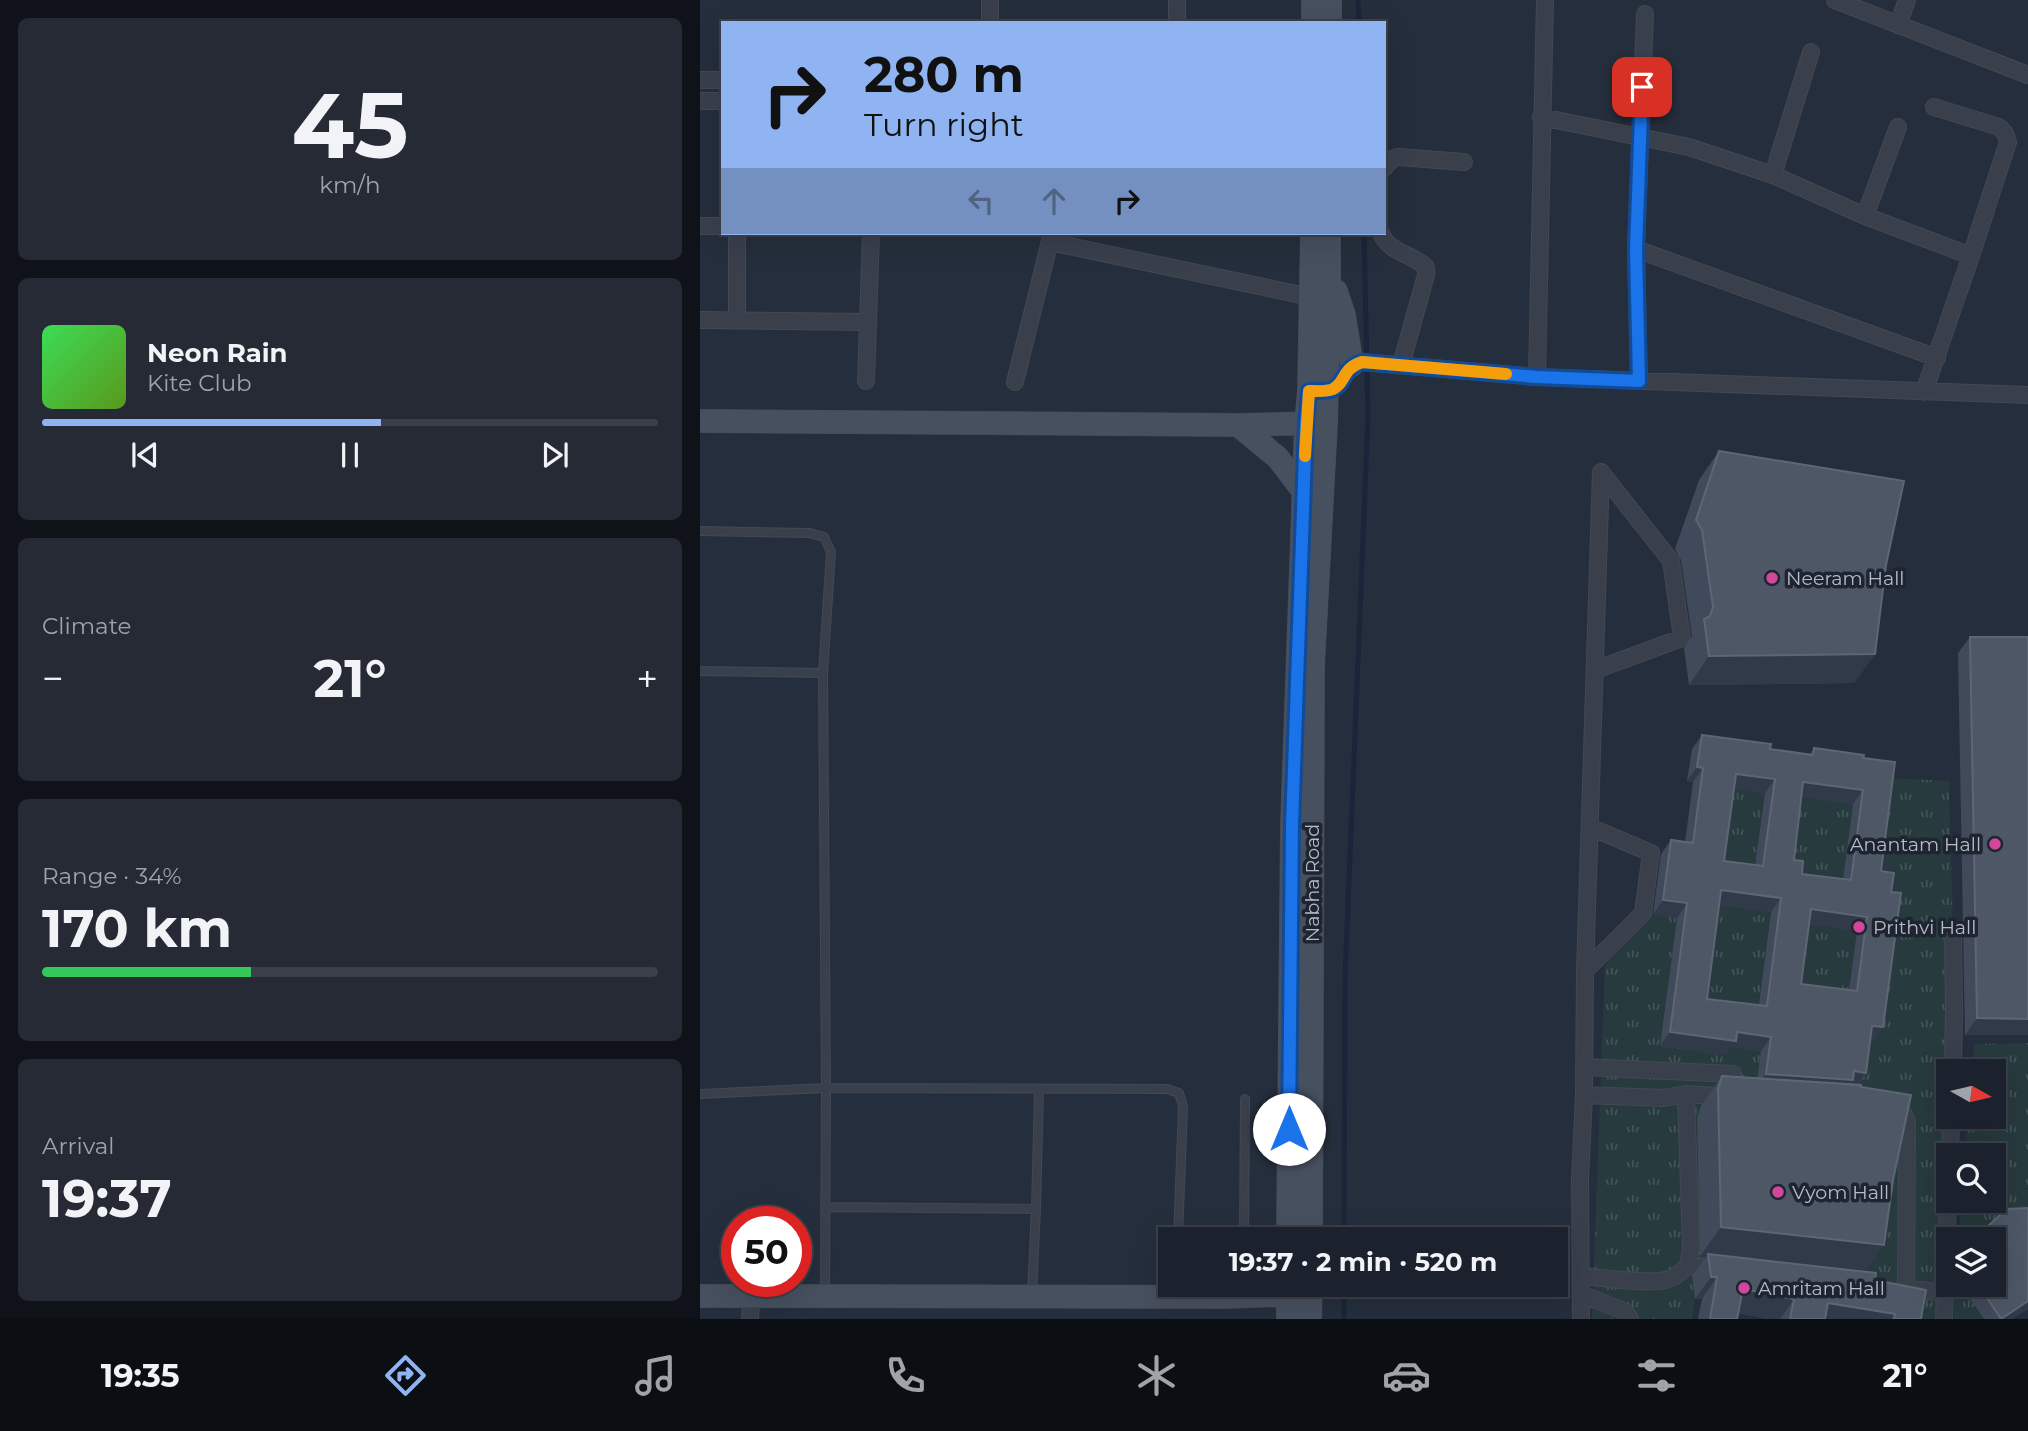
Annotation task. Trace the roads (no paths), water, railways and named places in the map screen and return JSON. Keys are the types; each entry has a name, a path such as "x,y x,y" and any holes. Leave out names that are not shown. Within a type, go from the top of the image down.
{"main road":[{"path":"1313,0 1313,21"},
{"path":"1329,21 1330,0"},
{"name":"Nabha Road","path":"1312,235 1311,297 1318,391"},
{"name":"Nabha Road","path":"1288,1227 1303,780 1313,666 1316,423 1329,279 1329,235"},
{"path":"1329,279 1337,293 1362,363"},
{"path":"700,421 1238,425 1316,423"},
{"name":"Nabha Road","path":"1311,1227 1303,780 1304,492 1316,423"},
{"path":"1238,425 1278,458 1304,492"},
{"path":"700,1296 751,1308 825,1297 1032,1296 1158,1292"},
{"path":"1310,1319 1311,1297"}],"street":[{"path":"990,0 990,21"},
{"path":"1177,0 1177,21"},
{"path":"1537,377 1545,0"},
{"path":"1835,0 2028,75"},
{"path":"1898,25 1907,0"},
{"path":"1639,381 1636,249 1645,14"},
{"path":"1773,175 1811,52"},
{"path":"700,80 721,80"},
{"path":"700,101 721,101"},
{"path":"1924,392 2008,142 1999,127 1934,107"},
{"path":"1541,117 1689,147 1773,175 1866,216 1971,256"},
{"path":"1866,216 1898,127"},
{"path":"1386,166 1398,157 1464,162"},
{"path":"700,226 721,226"},
{"path":"737,235 737,320"},
{"path":"866,381 872,235"},
{"path":"1382,235 1390,248 1426,267 1401,365"},
{"path":"1014,382 1051,237 1311,297"},
{"path":"1636,249 1937,358"},
{"path":"700,320 868,322"},
{"path":"1318,391 1332,389 1340,382 1345,372 1362,363 1537,377 2028,395"},
{"path":"1581,1319 1580,1180 1584,1095 1585,971 1601,472 1671,561 1682,638 1595,670"},
{"path":"1585,971 1643,913 1651,853 1590,827"},
{"path":"1953,933 1953,1059"},
{"path":"1584,1067 1733,1074"},
{"path":"1584,1095 1663,1098 1686,1094 1739,1098"},
{"path":"1581,1276 1666,1280 1679,1275 1688,1265 1691,1248 1686,1094"},
{"path":"1872,1107 1900,1108 1907,1121 1900,1287 1936,1292"},
{"path":"1688,1265 1737,1271"},
{"path":"1581,1294 1624,1311 1630,1319"},
{"path":"1944,1319 1945,1297"}],"lane":[{"path":"700,531 810,533 824,537 831,552 823,673 827,1088 825,1297"},
{"path":"700,671 823,673"},
{"path":"700,1094 827,1088 1167,1089 1179,1093 1183,1106 1178,1227"},
{"path":"1032,1296 1039,1089"},
{"path":"1244,1227 1245,1098"},
{"path":"825,1207 1036,1209"}],"waterway":[{"path":"1358,0 1359,21"},
{"path":"1344,1227 1345,977 1368,417 1364,235"},
{"path":"1344,1297 1344,1319"}],"place":[{"name":"Neeram Hall","path":"1772,578"},
{"name":"Anantam Hall","path":"1995,844"},
{"name":"Prithvi Hall","path":"1859,927"},
{"name":"Vyom Hall","path":"1778,1192"},
{"name":"Amritam Hall","path":"1744,1288"}]}
